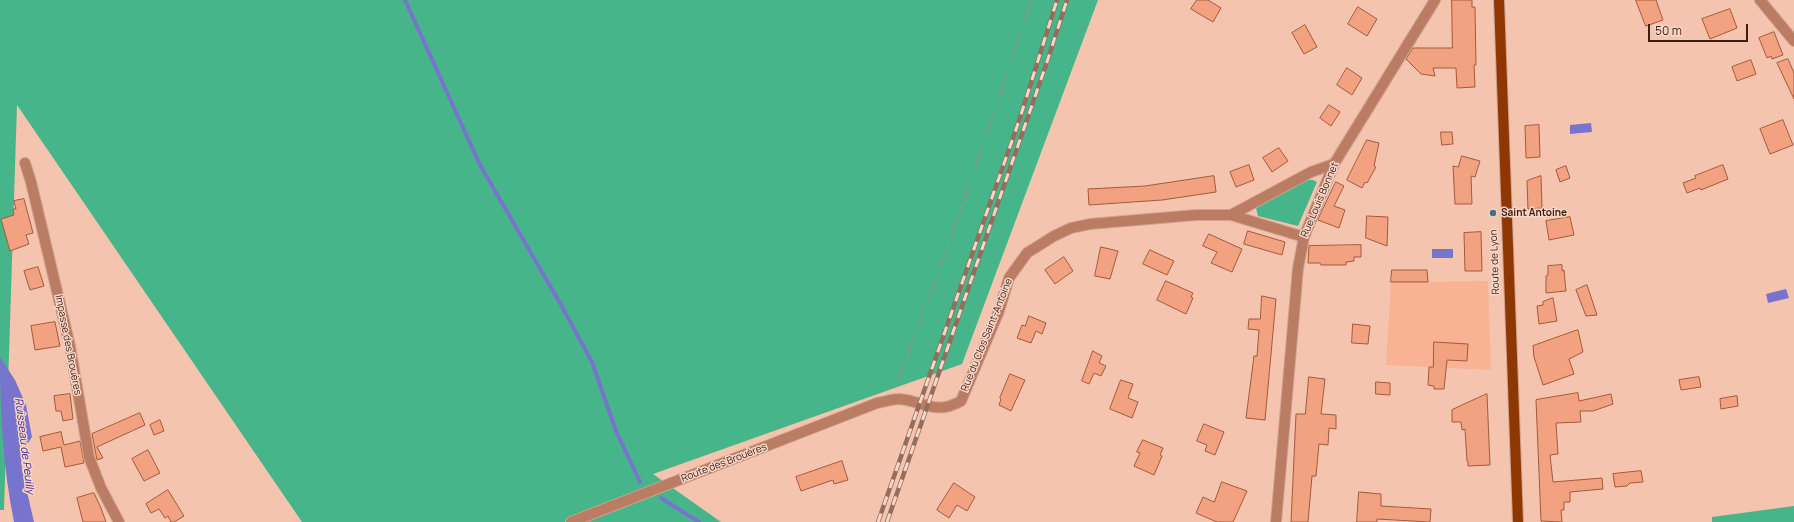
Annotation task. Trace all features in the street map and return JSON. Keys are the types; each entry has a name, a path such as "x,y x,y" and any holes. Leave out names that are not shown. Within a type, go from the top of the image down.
{"main road":[{"name":"Route de Lyon","path":"1499,0 1518,522"}],"street":[{"name":"Rue Louis Bonnet","path":"1276,522 1298,268 1304,237 1334,164 1435,0"},
{"path":"1760,0 1794,41"},
{"name":"Impasse des Brouères","path":"25,163 31,182 70,346 89,457 101,488 119,522"},
{"name":"Rue du Clos Saint-Antoine","path":"1231,214 1311,172 1334,164"},
{"name":"Rue du Clos Saint-Antoine","path":"877,403 899,400 940,409 950,408 960,401 999,310 1009,278 1027,253 1054,236 1071,228 1090,224 1196,215 1231,214 1304,237"},
{"name":"Route des Brouères","path":"571,522 877,403"}],"path":[{"path":"889,401 923,316 998,101 1031,0"}],"shaded area":[{"path":"1591,123 1592,132 1570,134 1570,125"},
{"path":"1432,249 1453,249 1453,258 1432,258"},
{"path":"1488,281 1491,370 1386,365 1391,282"},
{"path":"1786,289 1789,298 1768,303 1766,294"},
{"path":"0,357 15,380 26,405 32,437 28,443 20,445 22,470 34,522 14,522 7,481 3,440"}],"green space":[{"path":"0,0 1098,0 962,364 653,474 721,522 302,522 17,105 4,510 0,510"},
{"path":"1307,180 1317,182 1298,226 1258,216 1256,208"},
{"path":"1794,506 1794,522 1712,522 1712,517"}],"building":[{"path":"1197,0 1208,0 1221,8 1213,22 1191,9"},
{"path":"1452,0 1472,0 1472,7 1475,7 1475,87 1457,88 1456,68 1433,68 1435,76 1421,74 1406,59 1413,48 1452,48"},
{"path":"1636,0 1656,0 1663,20 1646,26"},
{"path":"1358,7 1377,19 1367,36 1348,24"},
{"path":"1730,9 1737,28 1710,39 1702,19"},
{"path":"1305,25 1317,47 1304,54 1292,33"},
{"path":"1774,32 1783,55 1772,59 1771,56 1767,58 1759,38"},
{"path":"1788,59 1794,73 1794,99 1777,63"},
{"path":"1751,60 1756,74 1737,81 1732,67"},
{"path":"1347,68 1362,78 1352,95 1337,85"},
{"path":"1329,105 1340,112 1331,126 1320,118"},
{"path":"1783,120 1793,145 1770,154 1760,129"},
{"path":"1539,125 1540,157 1526,158 1525,126"},
{"path":"1441,132 1452,132 1453,144 1442,145"},
{"path":"1367,140 1379,143 1374,166 1376,167 1367,183 1365,182 1362,188 1347,180"},
{"path":"1279,148 1288,161 1272,172 1263,158"},
{"path":"1462,156 1480,161 1475,177 1471,176 1472,204 1455,204 1453,166 1458,167"},
{"path":"1249,165 1254,180 1236,187 1230,172"},
{"path":"1723,165 1728,179 1701,190 1700,188 1687,193 1683,183 1696,178 1695,176"},
{"path":"1566,166 1570,178 1560,182 1556,170"},
{"path":"1214,176 1216,192 1162,200 1089,205 1088,189 1145,186"},
{"path":"1541,176 1542,208 1528,209 1527,181"},
{"path":"1336,182 1344,186 1334,206 1345,210 1339,228 1318,220"},
{"path":"24,199 33,233 26,235 29,244 10,251 1,219 14,215 13,209 16,209 14,201"},
{"path":"1367,216 1388,217 1387,246 1366,238"},
{"path":"1570,217 1574,235 1549,240 1546,221"},
{"path":"1248,231 1285,242 1282,255 1244,244"},
{"path":"1481,232 1482,271 1465,271 1464,233"},
{"path":"1209,234 1242,249 1232,272 1211,263 1217,252 1203,246"},
{"path":"1361,245 1361,257 1354,257 1354,261 1346,262 1346,265 1321,265 1320,263 1308,263 1309,246"},
{"path":"1101,247 1118,251 1110,279 1095,276"},
{"path":"1150,250 1174,261 1167,275 1143,264"},
{"path":"1064,257 1073,271 1055,284 1045,270"},
{"path":"1562,265 1562,271 1564,270 1566,291 1546,293 1546,276 1548,275 1548,266"},
{"path":"38,267 44,286 30,290 24,271"},
{"path":"1392,270 1427,270 1428,282 1391,282"},
{"path":"1166,281 1193,293 1191,297 1193,298 1186,314 1157,300"},
{"path":"1587,285 1597,315 1586,316 1576,290"},
{"path":"1262,296 1276,299 1265,420 1246,418 1254,356 1257,356 1259,330 1248,329 1249,319 1260,319"},
{"path":"1553,298 1557,321 1539,324 1537,306 1543,305 1543,302"},
{"path":"1029,316 1046,323 1042,334 1036,331 1031,343 1017,338 1022,325 1025,326"},
{"path":"55,322 60,346 35,350 31,326"},
{"path":"1353,324 1370,326 1368,344 1352,343"},
{"path":"1578,330 1583,352 1569,359 1574,374 1543,385 1534,357 1533,346"},
{"path":"1434,342 1468,344 1467,361 1447,360 1444,389 1434,389 1434,386 1428,385 1429,367 1433,367"},
{"path":"1093,351 1102,356 1099,363 1106,366 1101,376 1094,373 1089,384 1082,381"},
{"path":"1010,374 1025,380 1011,411 999,405 1000,398"},
{"path":"1309,377 1325,379 1321,414 1336,415 1336,429 1329,428 1328,445 1319,444 1316,476 1312,476 1308,522 1291,522 1296,414 1305,414"},
{"path":"1699,377 1701,387 1681,390 1679,380"},
{"path":"1121,380 1133,384 1128,398 1138,402 1132,418 1110,409"},
{"path":"1376,382 1390,383 1390,395 1376,394"},
{"path":"1578,393 1579,401 1611,394 1613,404 1593,411 1580,411 1581,422 1556,423 1558,454 1550,455 1553,482 1602,478 1603,489 1570,492 1570,502 1564,502 1564,510 1561,510 1562,522 1541,521 1536,400"},
{"path":"70,394 73,419 63,421 61,411 56,411 54,396"},
{"path":"1487,394 1490,465 1468,466 1465,429 1462,430 1461,422 1452,422 1452,410"},
{"path":"1737,396 1738,406 1721,409 1720,399"},
{"path":"140,413 145,425 97,447 103,458 97,460 92,434"},
{"path":"160,420 164,431 154,435 150,425"},
{"path":"1204,424 1224,432 1215,455 1205,451 1207,445 1197,441"},
{"path":"61,432 64,445 80,441 84,463 65,467 61,447 43,451 40,437"},
{"path":"1143,440 1163,448 1160,455 1162,456 1154,475 1134,466 1140,453 1137,452"},
{"path":"148,450 160,473 144,481 132,459"},
{"path":"842,461 848,480 834,484 833,480 801,491 796,477"},
{"path":"1641,471 1643,482 1630,483 1627,486 1615,487 1613,474"},
{"path":"1222,482 1247,491 1233,522 1217,522 1196,513 1203,497 1214,502"},
{"path":"954,483 975,497 967,511 957,505 949,518 937,510"},
{"path":"168,490 184,516 174,522 171,522 168,516 165,518 159,509 151,513 146,504"},
{"path":"1359,492 1381,494 1381,506 1431,509 1430,522 1377,519 1377,522 1357,522"},
{"path":"94,493 106,522 83,522 77,498"}],"waterway":[{"path":"405,0 480,165 560,303 592,362 616,431 640,482"},
{"path":"661,498 699,522"}],"railway":[{"path":"878,522 1020,118 1057,0"},
{"path":"887,522 1046,65 1067,0"}],"place":[{"name":"Saint Antoine","path":"1493,213"}],"water label":[{"name":"Ruisseau de Peuilly","path":"24,446"}]}
